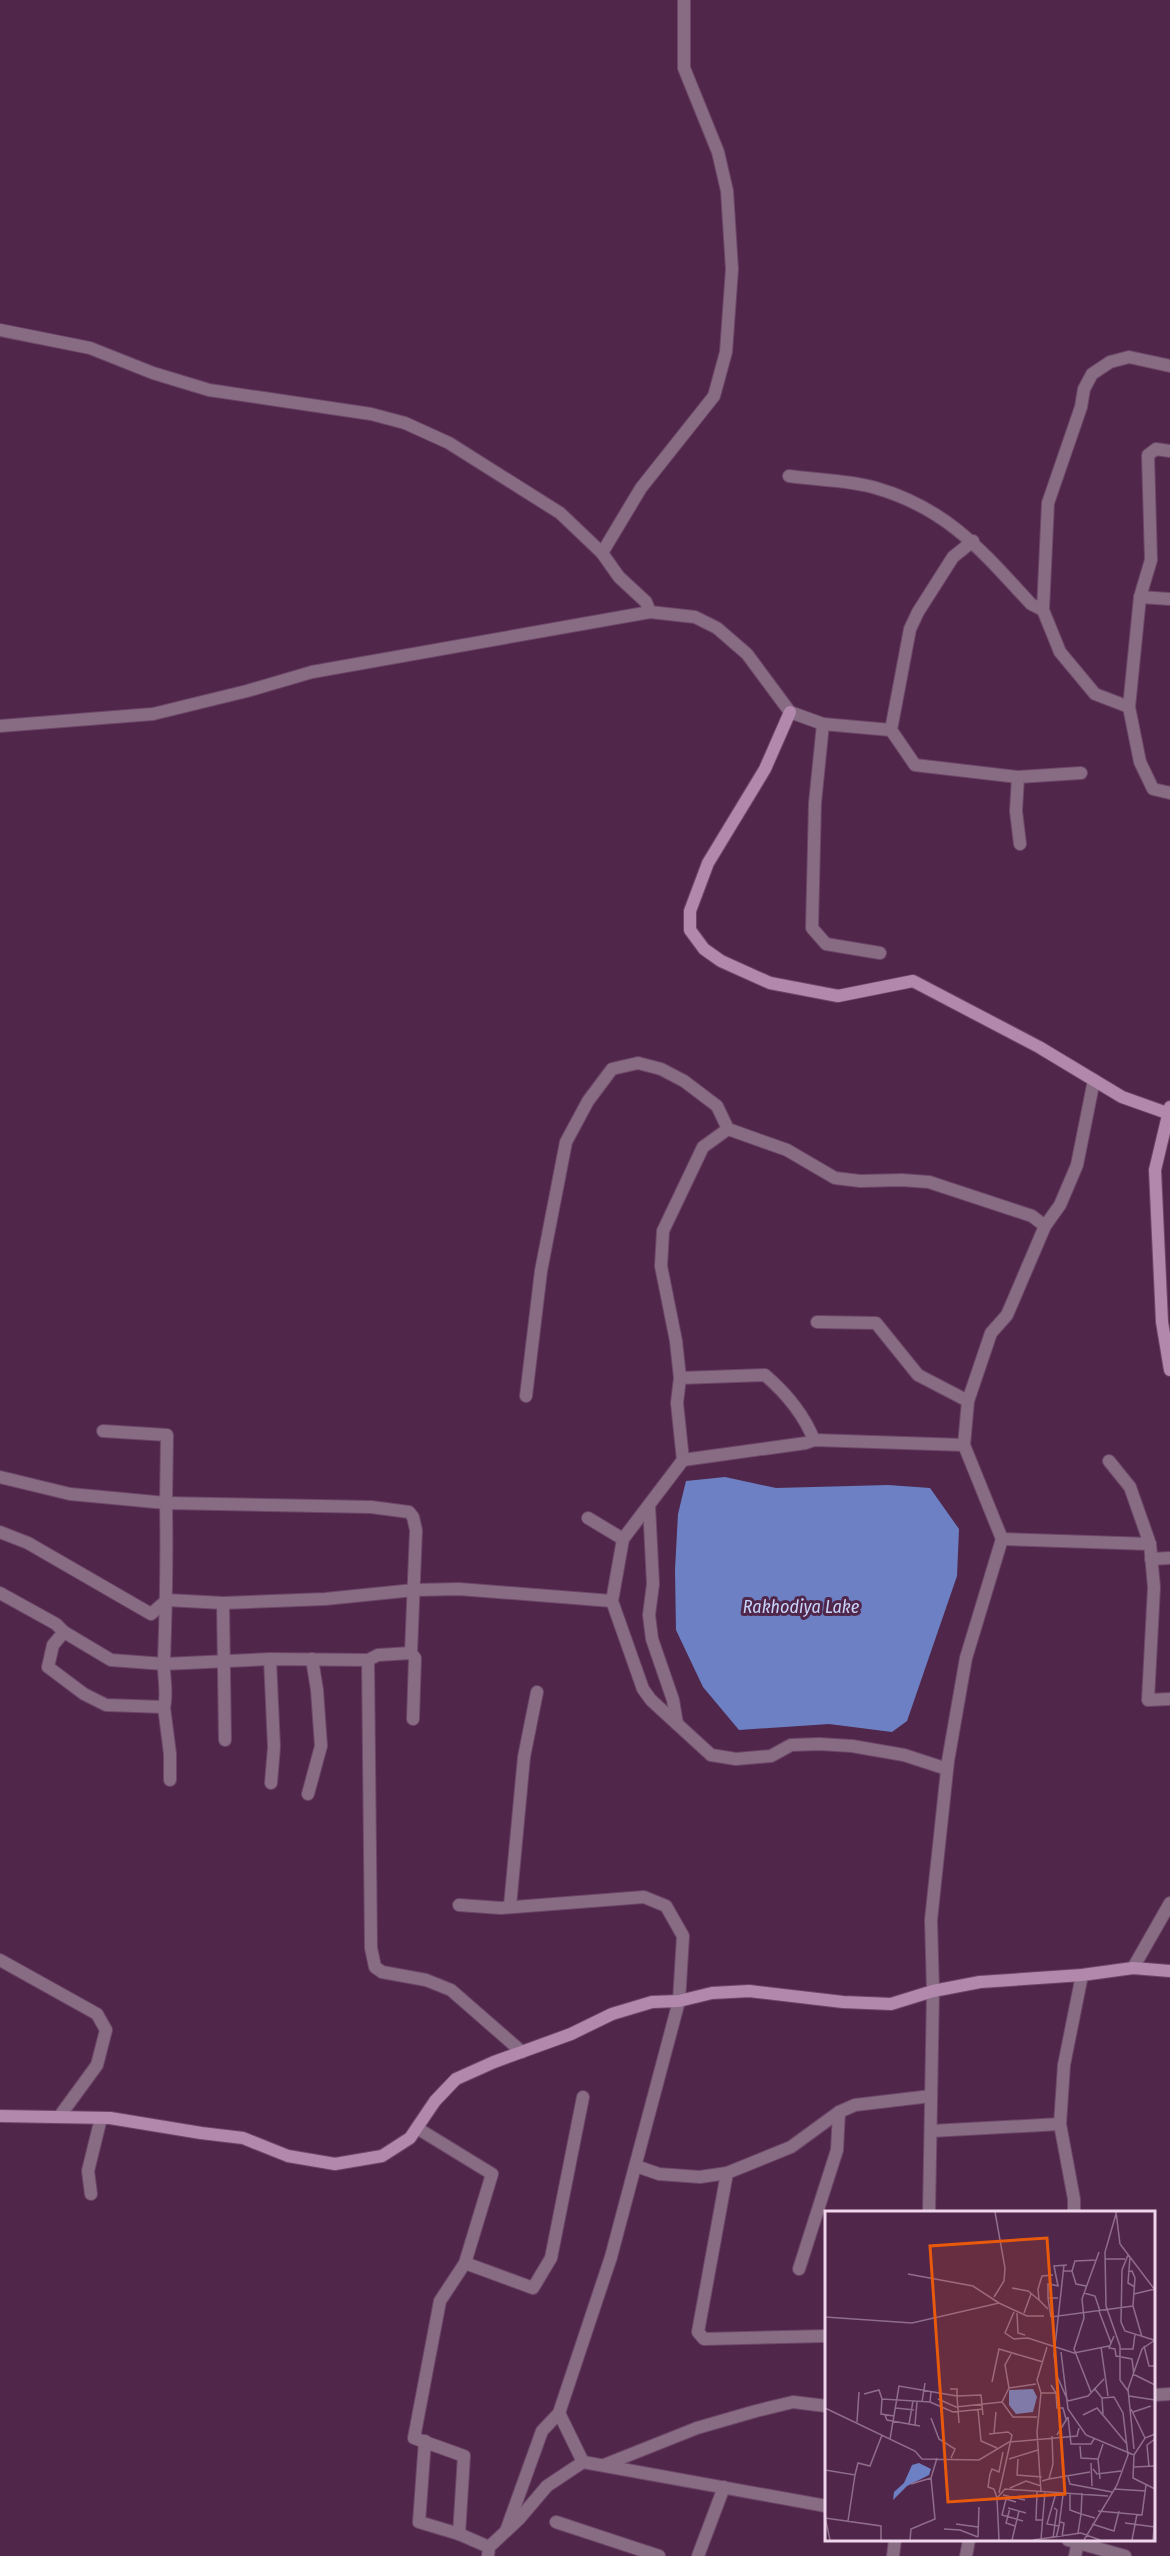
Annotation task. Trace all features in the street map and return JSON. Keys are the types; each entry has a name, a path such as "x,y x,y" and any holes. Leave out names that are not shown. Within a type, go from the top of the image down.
{"street":[{"path":"602,553 641,488 714,396 726,352 732,269 727,191 718,152 684,68 684,0"},
{"path":"0,330 90,348 153,373 209,390 371,414 405,423 449,443 560,513 602,553 619,577 646,602 650,612"},
{"path":"1129,707 1095,694 1060,652 1043,610 1048,503 1081,407 1084,389 1092,374 1110,362 1129,357 1170,366"},
{"path":"1170,451 1156,449 1148,455 1151,560 1140,597 1129,707 1140,762 1153,789 1170,793"},
{"path":"789,476 875,488 940,515 973,541 1031,604 1043,610"},
{"path":"973,541 953,557 910,629 891,730 915,765 1018,777 1081,773"},
{"path":"1140,597 1170,599"},
{"path":"0,726 153,714 312,672 650,612 695,617 717,628 747,654 790,712 823,724 891,730"},
{"path":"790,712 765,770 708,863 690,911 690,930 704,949 721,961 770,983 838,996 913,981 1039,1047 1122,1097 1169,1111 1155,1170 1162,1322 1170,1370"},
{"path":"823,724 815,803 812,928 826,944 880,953"},
{"path":"1018,777 1016,811 1020,844"},
{"path":"526,1396 541,1271 566,1142 594,1093 612,1069 638,1063 660,1069 684,1081 717,1106 728,1129 787,1150 835,1178 860,1181 929,1182 1032,1216 1046,1226"},
{"path":"929,2211 933,1991 931,1920 947,1769 966,1658 1002,1539 964,1445 968,1401 991,1333 1007,1315 1046,1226 1060,1205 1077,1165 1094,1080"},
{"path":"728,1129 703,1147 663,1231 661,1266 676,1341 680,1378 677,1403 683,1460 623,1539 612,1601 643,1689 651,1700 711,1755 736,1759 771,1756 791,1745 819,1744 852,1746 904,1755 947,1769"},
{"path":"818,1322 876,1323 918,1375 968,1401"},
{"path":"680,1378 765,1375 782,1390 808,1426 814,1440"},
{"path":"103,1431 167,1435 167,1600 164,1664 166,1700 164,1707 170,1754 170,1780"},
{"path":"683,1460 814,1440 964,1445"},
{"path":"1109,1461 1130,1486 1150,1544 1154,1587 1148,1700 1170,1700"},
{"path":"0,1477 70,1494 166,1503 371,1507 409,1512 413,1516 416,1530 411,1653 415,1658 413,1719"},
{"path":"649,1505 653,1584 650,1623 652,1639 673,1700 676,1724"},
{"path":"588,1518 623,1539"},
{"path":"0,1532 28,1543 151,1614 167,1600 223,1603 325,1599 459,1588 612,1601"},
{"path":"1002,1539 1150,1544"},
{"path":"1151,1559 1170,1558"},
{"path":"0,1593 56,1624 64,1632 111,1660 164,1664 270,1659 368,1660 378,1655 411,1653"},
{"path":"223,1603 225,1740"},
{"path":"64,1632 53,1645 48,1667 84,1694 106,1705 164,1707"},
{"path":"270,1659 274,1747 271,1784"},
{"path":"308,1794 321,1746 312,1659"},
{"path":"368,1660 371,1948 375,1967 382,1972 426,1980 451,1990 522,2052"},
{"path":"510,1906 524,1757 537,1692"},
{"path":"459,1905 501,1908 644,1897 666,1906 683,1936 679,2001 611,2257 559,2413 542,2431 506,2531"},
{"path":"1133,1968 1170,1903"},
{"path":"0,1960 97,2014 106,2030 97,2064 59,2117"},
{"path":"0,2116 101,2118 243,2138 288,2156 335,2164 382,2156 410,2138 435,2101 456,2079 571,2034 612,2014 652,2002 679,2001 712,1993 749,1990 843,2002 891,2004 933,1991 980,1982 1083,1975 1133,1968 1170,1971"},
{"path":"1074,2211 1074,2199 1060,2124 1064,2065 1083,1975"},
{"path":"636,2166 659,2174 700,2177 727,2173 791,2147 839,2112 855,2105 931,2096"},
{"path":"465,2263 533,2288 551,2258 583,2097"},
{"path":"799,2269 837,2150 839,2112"},
{"path":"92,2194 88,2171 101,2118"},
{"path":"931,2131 1060,2124"},
{"path":"417,2128 492,2175 465,2263 440,2301 414,2438 464,2456 459,2534"},
{"path":"727,2173 698,2332 704,2339 825,2336"},
{"path":"1155,2395 1170,2394"},
{"path":"602,2465 697,2428 756,2411 794,2402 825,2406"},
{"path":"559,2413 583,2462"},
{"path":"425,2441 419,2522 459,2534 489,2551 547,2486 583,2462 825,2506"},
{"path":"698,2556 724,2487"},
{"path":"556,2522 623,2550 659,2556"},
{"path":"893,2556 895,2541"},
{"path":"966,2556 969,2541"},
{"path":"1075,2556 1073,2541 1125,2556"}],"water":[{"name":"Rakhodiya Lake","path":"725,1477 776,1488 888,1485 930,1488 959,1529 957,1576 907,1721 892,1732 829,1724 739,1730 703,1687 676,1630 675,1570 678,1514 686,1481"}]}
